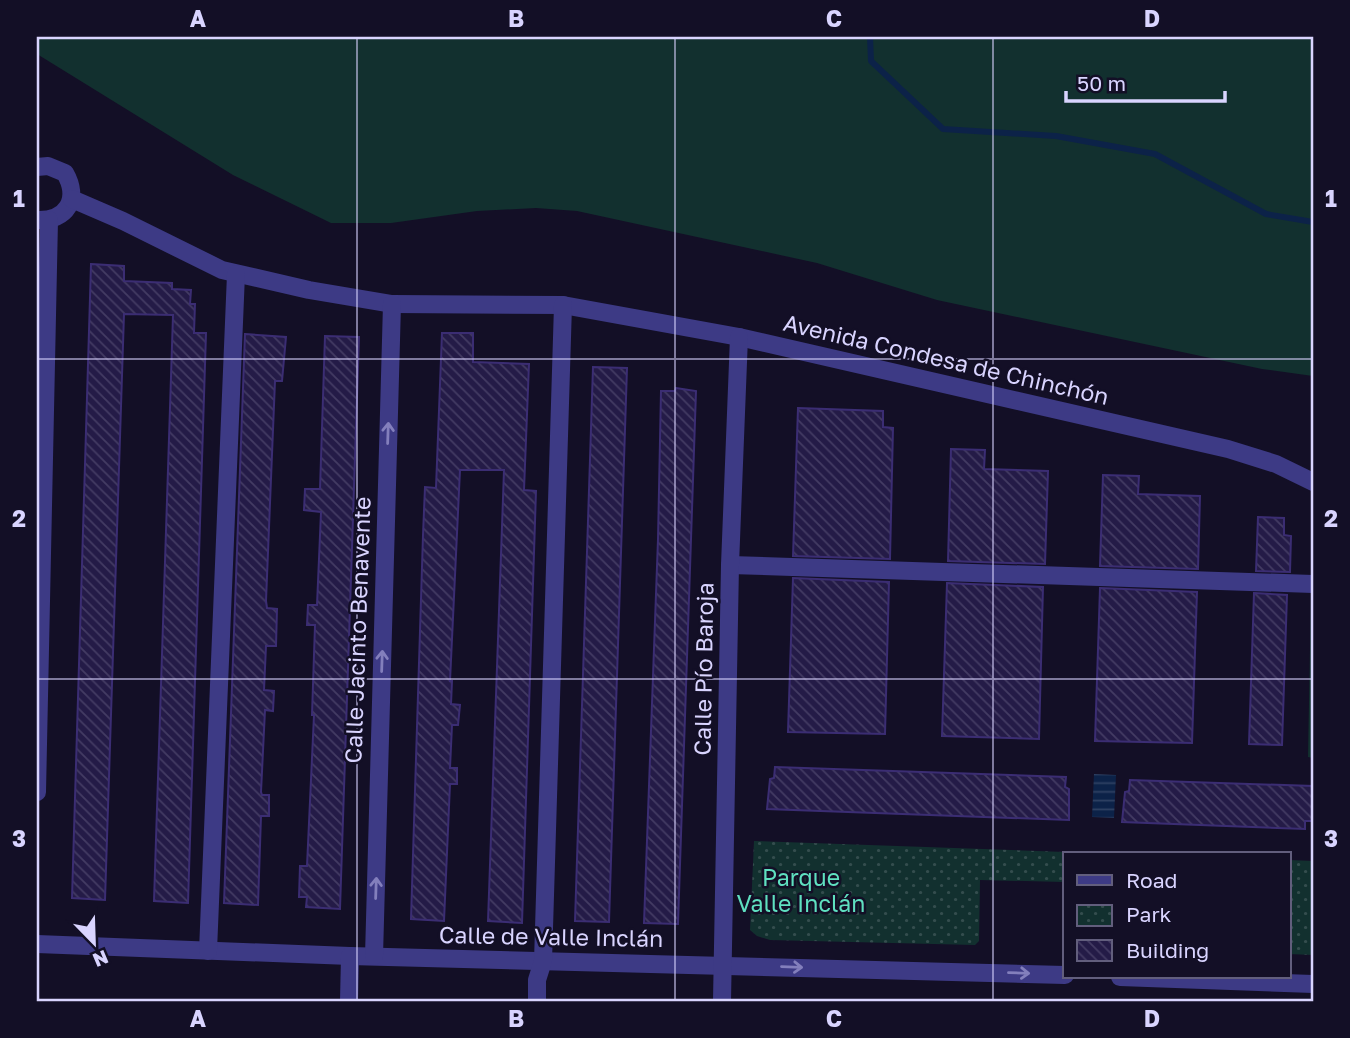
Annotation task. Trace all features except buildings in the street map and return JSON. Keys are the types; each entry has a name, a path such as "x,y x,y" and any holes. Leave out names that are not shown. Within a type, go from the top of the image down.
{"street":[{"path":"37,793 43,220 64,212 72,199 71,183 65,173 41,163"},
{"name":"Avenida Condesa de Chinchón","path":"72,199 222,270 236,274 392,304 563,305 739,337 1228,449 1276,464 1313,482"},
{"path":"208,951 236,274"},
{"name":"Calle Jacinto Benavente","path":"374,956 392,304"},
{"path":"537,1001 537,980 543,961 563,305"},
{"name":"Calle Pío Baroja","path":"722,1001 730,565 739,337"},
{"path":"730,565 1313,584"},
{"name":"Calle de Valle Inclán","path":"37,944 350,956 1063,975"},
{"path":"349,1001 350,956"},
{"path":"1148,978 1313,984"}],"green space":[{"path":"37,37 1313,37 1313,376 1262,369 937,300 817,263 577,211 536,208 477,211 391,223 331,223 233,175 37,54"},
{"path":"1313,594 1313,758 1308,757"},
{"name":"Parque Valle Inclán","path":"754,841 1065,852 1063,882 980,880 979,941 975,945 770,940 757,936 750,930"},
{"path":"1290,860 1313,861 1313,955 1290,954"}],"water":[{"path":"1094,774 1116,775 1114,818 1092,817"}],"waterway":[{"path":"870,37 871,61 943,129 1056,136 1155,154 1266,214 1313,222"}]}
